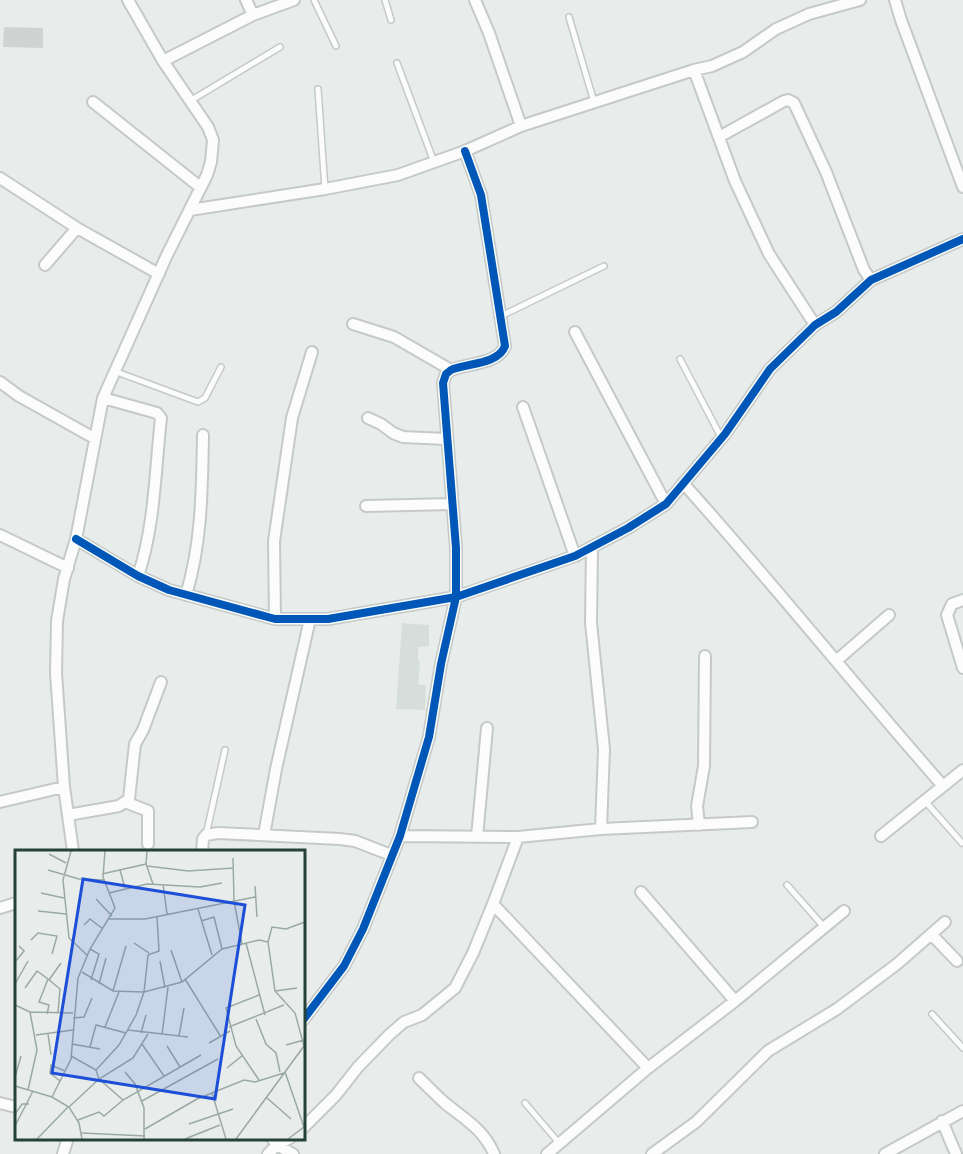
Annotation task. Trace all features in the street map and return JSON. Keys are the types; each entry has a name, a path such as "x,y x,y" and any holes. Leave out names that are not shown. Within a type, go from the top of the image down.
{"street":[{"path":"73,850 64,787 56,673 57,621 76,539 103,398 207,175 213,140 208,127 163,61 128,0"},
{"path":"246,0 253,15"},
{"path":"163,61 253,15 294,0"},
{"path":"476,0 521,126"},
{"path":"190,210 398,175 465,151 521,126 712,66 743,52 776,29 809,14 860,0"},
{"path":"895,0 963,187"},
{"path":"694,70 735,181 769,254 815,325"},
{"path":"719,137 784,101 794,103 826,172 864,270 871,280"},
{"path":"93,102 200,187"},
{"path":"304,1019 344,966 363,929 400,836 429,738 441,664 456,597 456,549 443,383 446,374 451,370 496,357 505,346 482,195 465,151"},
{"path":"0,178 77,228 159,274"},
{"path":"45,265 77,228"},
{"path":"76,539 138,576 169,590 275,619 328,620 456,597 575,556 628,528 666,504 722,438 770,369 815,325 836,312 871,280 963,238"},
{"path":"353,324 394,337 451,370"},
{"path":"575,332 666,504"},
{"path":"275,619 274,541 292,418 312,352"},
{"path":"0,382 19,396 94,438"},
{"path":"103,398 157,413 161,418 152,517 147,548 138,576"},
{"path":"523,407 575,556"},
{"path":"368,418 403,437 446,439"},
{"path":"186,595 194,567 196,549 202,482 203,435"},
{"path":"683,483 943,786"},
{"path":"366,506 452,504"},
{"path":"0,535 68,568"},
{"path":"592,547 591,622 604,749 602,829"},
{"path":"963,600 952,604 947,615 963,668"},
{"path":"836,661 889,615"},
{"path":"264,835 278,759 310,620"},
{"path":"699,825 697,806 704,766 705,656"},
{"path":"68,815 105,809 129,799 135,744 143,730 161,682"},
{"path":"477,837 487,728"},
{"path":"881,836 963,770"},
{"path":"0,802 64,787"},
{"path":"125,802 148,811 148,844"},
{"path":"400,836 518,837 602,829 752,822"},
{"path":"202,850 203,839 206,835 219,833 355,841 391,855"},
{"path":"304,1127 390,1034 404,1022 422,1015 455,988 494,904 518,837"},
{"path":"641,892 735,1001"},
{"path":"0,908 15,903"},
{"path":"494,904 648,1068"},
{"path":"547,1154 648,1068 735,1001 844,911"},
{"path":"652,1154 696,1122 768,1051 837,1009 897,964 945,922"},
{"path":"931,934 957,961"},
{"path":"419,1078 478,1128 494,1154"},
{"path":"0,1103 15,1107"},
{"path":"885,1154 963,1111"},
{"path":"942,1121 956,1154"},
{"path":"63,1154 68,1139"},
{"path":"268,1154 275,1141 293,1154"}],"lane":[{"path":"314,0 336,46"},
{"path":"385,0 391,20"},
{"path":"569,17 595,103"},
{"path":"190,101 280,47"},
{"path":"397,63 434,162"},
{"path":"318,89 325,189"},
{"path":"501,316 604,266"},
{"path":"680,359 722,438"},
{"path":"114,371 198,402 205,398 221,368"},
{"path":"206,835 225,750"},
{"path":"925,801 962,843"},
{"path":"786,885 824,927"},
{"path":"932,1014 963,1048"},
{"path":"525,1103 560,1144"}],"shaded area":[{"path":"402,623 429,625 429,646 418,647 420,663 418,685 426,685 425,710 396,709"}],"building":[{"path":"4,27 43,28 43,48 3,47"}],"cycle path":[{"path":"304,1019 344,966 363,929 400,836 429,737 441,664 456,597 456,548 443,383 446,374 451,370 496,357 505,346 481,195 465,151"},
{"path":"76,539 138,576 169,590 275,619 328,619 456,597 575,556 628,528 666,504 725,434 770,369 815,325 836,312 871,280 963,239"}]}
